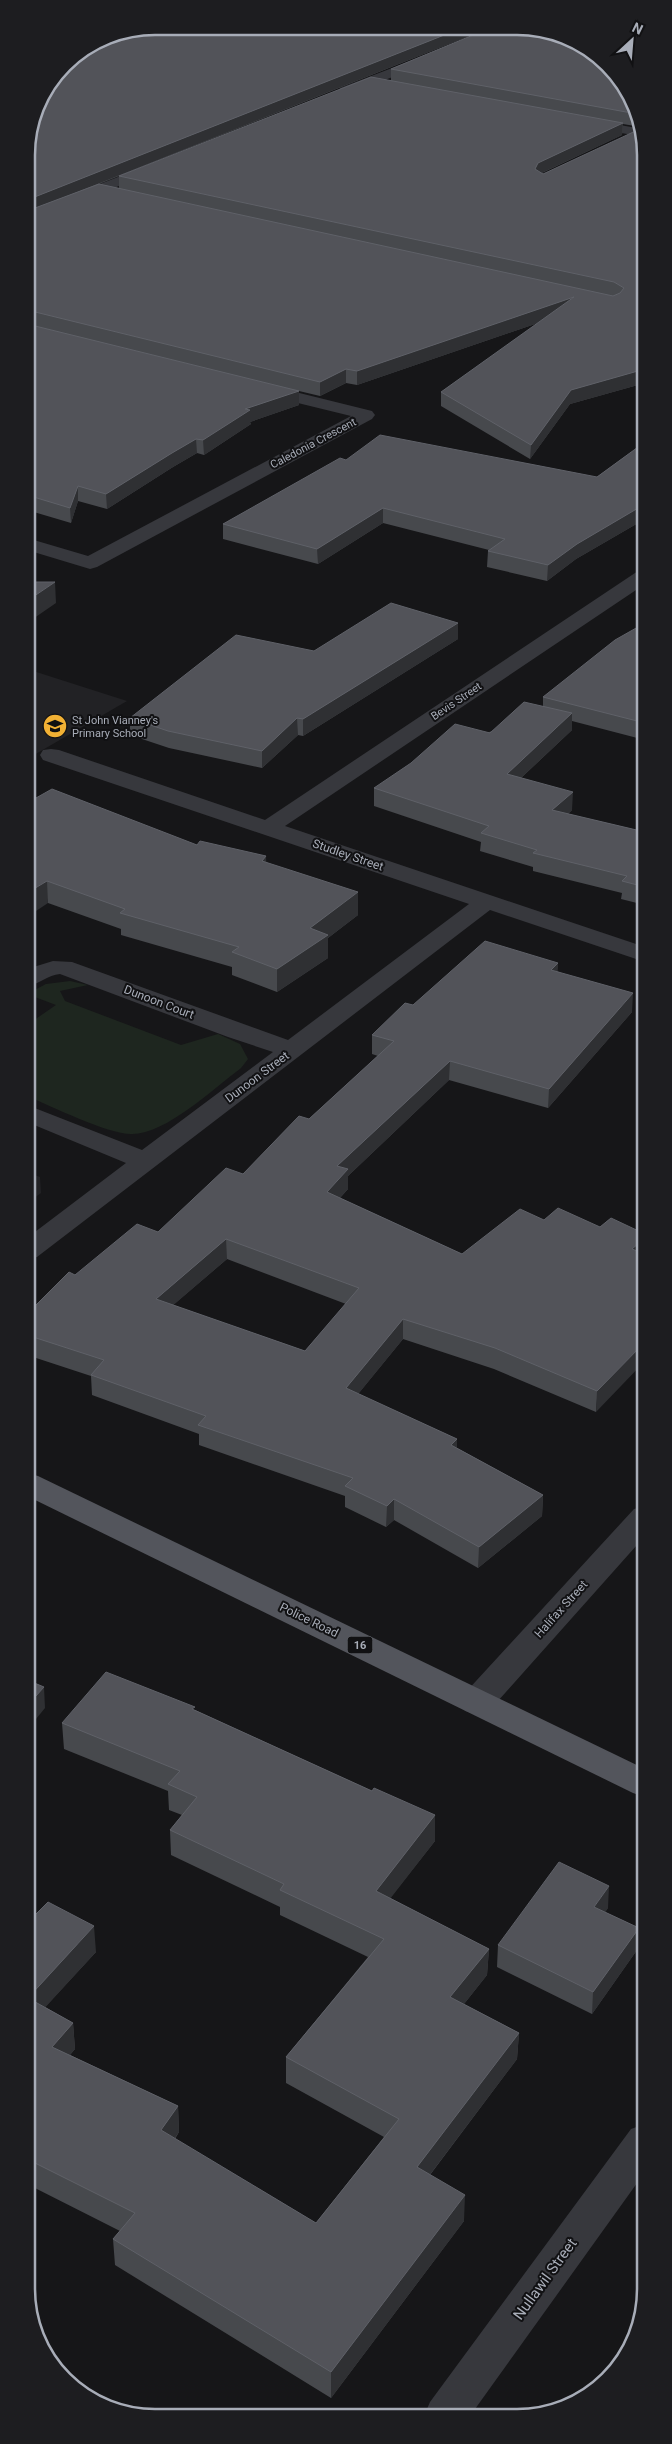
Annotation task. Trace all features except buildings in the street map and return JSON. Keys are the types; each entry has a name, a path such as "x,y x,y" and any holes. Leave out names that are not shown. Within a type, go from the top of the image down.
{"main road":[{"name":"Police Road","path":"35,1487 637,1780"}],"street":[{"path":"332,96 435,56"},
{"path":"369,82 388,86"},
{"path":"573,120 634,132"},
{"path":"623,142 635,136"},
{"path":"62,204 169,161"},
{"path":"98,190 128,196"},
{"name":"Caledonia Crescent","path":"35,546 90,563 366,415 249,386"},
{"name":"Bevis Street","path":"267,828 637,580"},
{"name":"Studley Street","path":"51,755 637,953"},
{"name":"Dunoon Street","path":"35,1244 486,902"},
{"name":"Dunoon Court","path":"35,974 40,970 52,967 63,967 237,1032 293,1050"},
{"path":"35,1116 145,1161"},
{"name":"Halifax Street","path":"477,1702 637,1525"},
{"name":"Nullawil Street","path":"450,2409 637,2152"}],"shaded area":[{"name":"St John Vianney's Primary School","path":"35,672 127,701 35,754"},
{"path":"70,981 88,985 60,991 65,1001 181,1045 218,1034 240,1044 248,1059 241,1068 203,1098 159,1127 131,1134 94,1125 35,1099 35,1019 56,1005 35,997 35,990 46,984"},
{"path":"35,1175 40,1177 41,1193 35,1197"}],"place":[{"name":"St John Vianney's Primary School","path":"55,726"}]}
